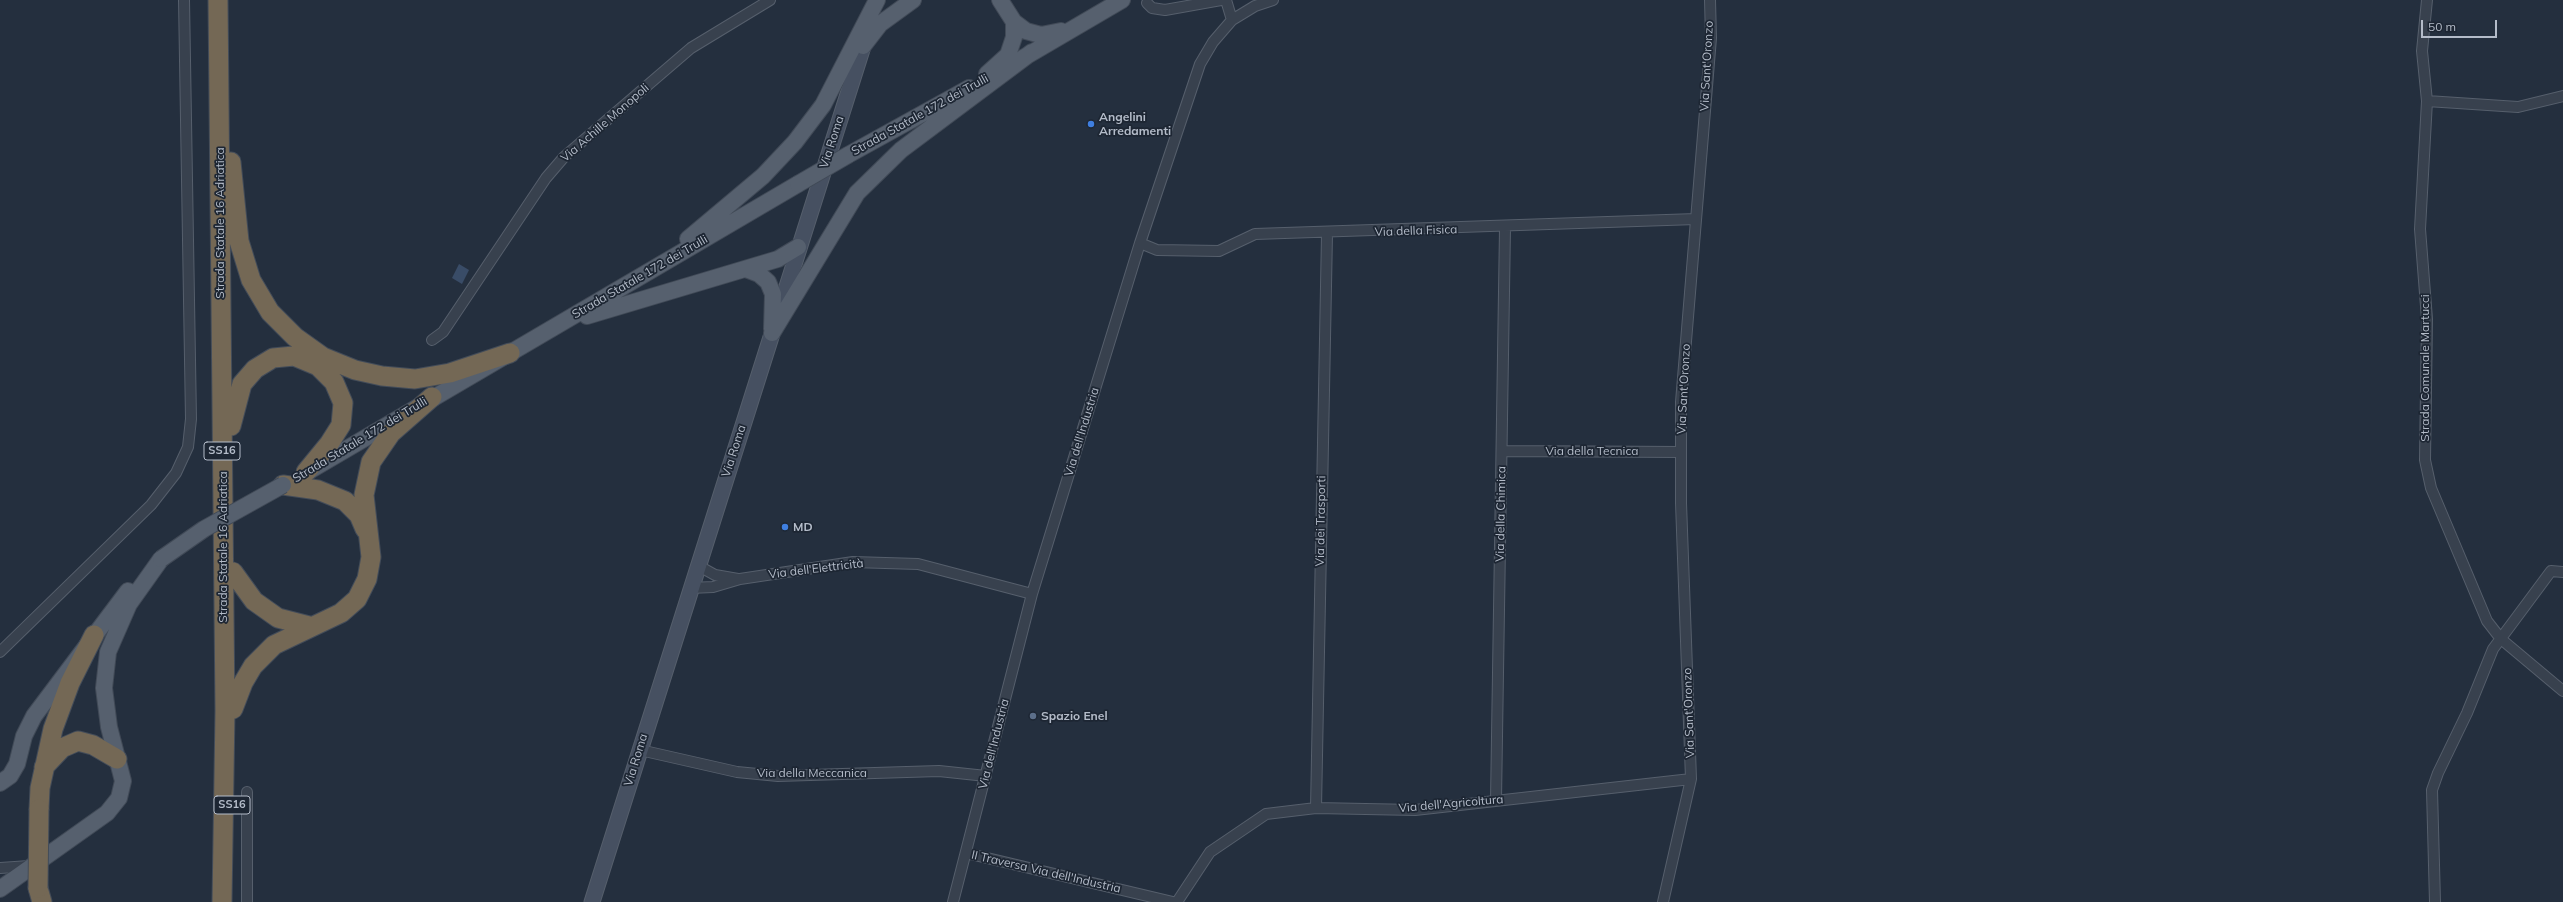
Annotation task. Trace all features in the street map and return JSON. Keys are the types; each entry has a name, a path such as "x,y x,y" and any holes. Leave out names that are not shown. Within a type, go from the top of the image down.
{"highway":[{"name":"Strada Statale 16 Adriatica","path":"218,0 224,682 222,902"},
{"name":"Strada Statale 16 Adriatica","path":"230,0 230,426 234,709 231,902"},
{"path":"231,162 239,241 251,280 270,312 294,337 323,358 355,370 382,376 415,379 450,373 510,353"},
{"path":"230,426 242,384 255,369 272,358 294,356 318,366 334,382 343,403 341,425 329,444 306,472"},
{"path":"234,709 243,684 254,666 274,644 309,626 341,613 357,599 368,571 371,557 364,495 371,462 391,433 432,397"},
{"path":"283,486 318,490 345,501 359,515 369,538"},
{"path":"233,572 254,601 278,618 309,626"},
{"path":"40,897 39,809 44,767 53,729 70,683 94,635"},
{"path":"210,902 224,682"},
{"path":"44,767 62,748 78,741 93,745 117,759"}],"main road":[{"path":"620,288 702,228 763,176 795,142 823,105 877,0"},
{"path":"863,46 880,24 913,0"},
{"path":"1000,0 1014,22 1026,31 1041,35 1072,29"},
{"name":"Strada Statale 172 dei Trulli","path":"161,559 204,529 283,486 432,397 553,328 848,155 975,85 1122,0"},
{"path":"975,85 1008,55 1014,37 1014,22"},
{"path":"772,333 857,193 901,150 1032,52"},
{"path":"553,328 612,307 778,259 798,247"},
{"path":"746,269 764,278 768,282 773,294 772,333"},
{"path":"0,783 10,776 17,764 24,736 34,716 94,635 138,580 161,559"},
{"path":"0,889 29,866 107,813 119,798 123,782 109,727 104,688 108,652 129,604 161,559"},
{"path":"0,879 29,866"}],"street":[{"path":"0,652 151,505 176,473 188,447 191,419 184,0"},
{"name":"Via Achille Monopoli","path":"432,340 443,332 546,178 564,157 691,48 770,0"},
{"name":"Via Roma","path":"592,902 697,565 877,0"},
{"path":"1147,3 1152,8 1165,10 1221,0"},
{"path":"1226,0 1232,20"},
{"name":"Via dell'Industria","path":"953,902 1032,594 1140,243 1200,64 1213,42 1232,20 1255,6 1273,0"},
{"name":"Via Sant'Oronzo","path":"1663,902 1691,779 1681,452 1681,402 1711,38 1710,0"},
{"name":"Strada Comunale Martucci","path":"2427,0 2422,50 2427,101 2420,229 2427,319 2425,460 2431,488 2487,621 2501,640 2563,691"},
{"path":"2427,101 2518,107 2563,96"},
{"name":"Via della Fisica","path":"1140,243 1158,250 1219,251 1254,234 1327,234 1505,228 1696,219"},
{"name":"Via della Chimica","path":"1496,800 1505,228"},
{"name":"Via dei Trasporti","path":"1316,808 1327,234"},
{"name":"Via della Tecnica","path":"1502,451 1681,452"},
{"name":"Via dell'Elettricità","path":"690,588 714,587 740,579 853,562 918,564 1032,594"},
{"name":"Via dell'Elettricità","path":"697,565 715,575 740,579"},
{"path":"2435,902 2432,790 2488,659 2551,571 2563,572"},
{"name":"Via della Meccanica","path":"640,750 737,772 778,776 939,771 986,776"},
{"name":"Via dell'Agricoltura","path":"1177,902 1210,852 1266,814 1316,808 1415,810 1691,779"},
{"path":"247,792 247,902"},
{"name":"II Traversa Via dell'Industria","path":"966,853 1173,902"},
{"path":"0,868 29,866"}],"water":[{"path":"459,264 469,270 462,284 452,278"}],"place":[{"name":"Angelini Arredamenti","path":"1091,124"},
{"name":"MD","path":"785,527"},
{"name":"Spazio Enel","path":"1033,716"}]}
